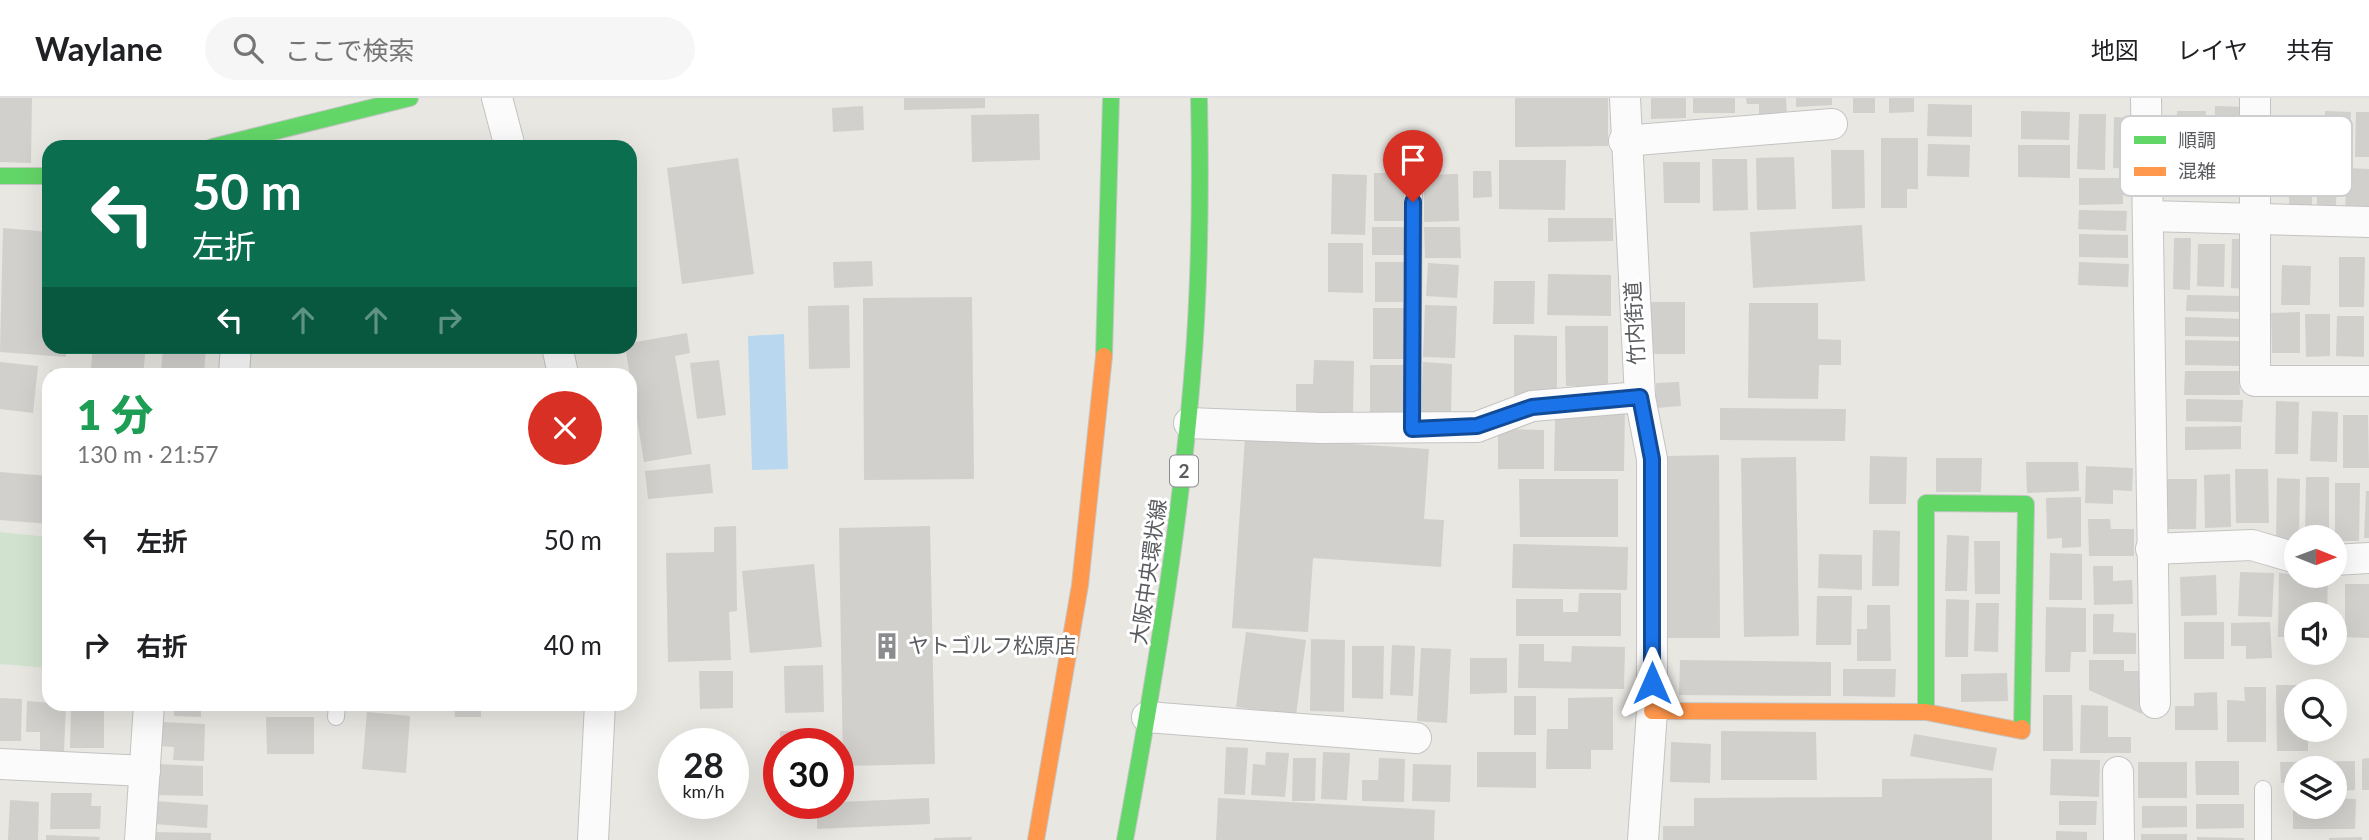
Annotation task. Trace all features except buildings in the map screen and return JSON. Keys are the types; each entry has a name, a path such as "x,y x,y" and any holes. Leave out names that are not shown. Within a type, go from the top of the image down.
{"main road":[{"path":"240,140 410,98"},
{"path":"1036,840 1074,629 1092,499 1109,287 1111,98"},
{"name":"大阪中央環状線","path":"1125,840 1169,589 1189,423 1200,246 1199,98"},
{"path":"0,176 42,181"},
{"path":"1652,711 1926,712 2022,731 2026,504 1926,503 1926,712"}],"street":[{"path":"497,98 508,140"},
{"name":"竹内街道","path":"1625,98 1624,141 1640,397 1652,459 1652,711 1643,840"},
{"path":"2146,98 2146,116"},
{"path":"2255,98 2255,116"},
{"path":"1624,141 1832,124"},
{"path":"2148,196 2155,703"},
{"path":"2254,196 2255,381 2369,381"},
{"path":"2148,216 2369,222"},
{"path":"1189,423 1412,429 1477,426 1532,407 1640,397"},
{"path":"2151,549 2252,545 2284,554"},
{"path":"2347,559 2369,558"},
{"path":"140,840 149,711"},
{"path":"593,840 600,711"},
{"path":"1147,717 1416,738"},
{"path":"0,764 145,771"},
{"path":"2118,772 2119,840"}],"lane":[{"path":"1412,429 1413,177"},
{"path":"2263,789 2263,840"}],"green space":[{"path":"0,532 42,536 42,667 0,664"}],"water":[{"path":"784,334 788,469 752,470 748,336"}],"traffic: fast":[{"path":"240,140 410,98"},
{"path":"1104,356 1111,98"},
{"path":"1125,840 1164,610 1187,437 1198,274 1199,98"},
{"path":"0,176 42,176"},
{"path":"1926,712 1926,503 2026,504 2022,728"}],"traffic: slow":[{"path":"1036,840 1080,585 1104,356"},
{"path":"1652,711 1926,712 2022,731 2022,728"}],"place":[{"name":"ヤトゴルフ松原店","path":"887,646"}],"route":[{"path":"1413,202 1412,429 1477,426 1532,407 1640,397 1652,459 1652,683"}]}
